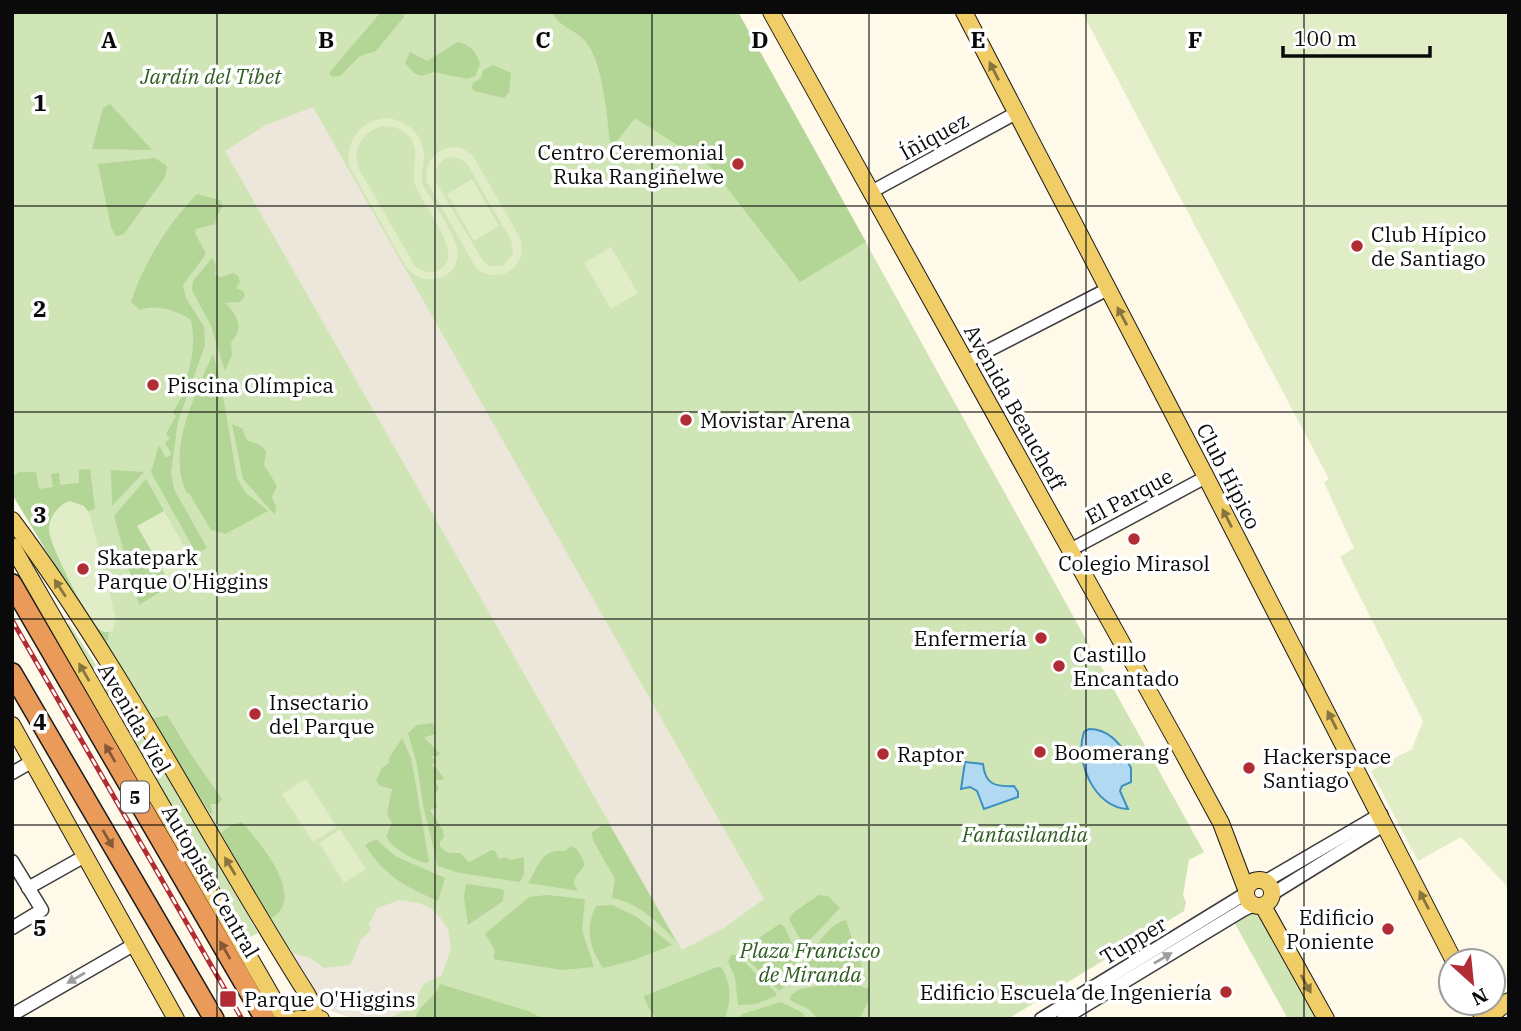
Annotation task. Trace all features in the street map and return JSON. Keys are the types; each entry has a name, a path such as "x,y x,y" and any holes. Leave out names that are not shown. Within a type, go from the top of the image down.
{"highway":[{"name":"Autopista Central","path":"12,584 266,1010"},
{"name":"5","path":"12,673 214,1019"}],"main road":[{"name":"Avenida Beaucheff","path":"771,12 1221,823 1326,1019"},
{"name":"Club Hípico","path":"964,12 1447,947"},
{"path":"12,520 48,569 150,731 307,994 313,1005 315,1018"},
{"name":"Avenida Viel","path":"12,546 266,1010 285,1019"},
{"path":"12,725 176,1019"},
{"path":"1485,1019 1509,1001"},
{"path":"297,1019 320,1019"}],"street":[{"name":"Íñiquez","path":"871,192 1016,113"},
{"path":"966,362 1108,289"},
{"name":"El Parque","path":"1070,550 1206,477"},
{"path":"12,773 33,761"},
{"name":"Tupper","path":"1041,1019 1383,819"},
{"path":"28,888 85,856"},
{"path":"12,860 42,910 12,928"},
{"name":"Tupper","path":"1063,1019 1237,913 1258,893"},
{"path":"12,1015 135,944"}],"green space":[{"name":"Parque O'Higgins","path":"12,12 738,12 1204,852 1189,860 1183,895 1186,902 1184,911 1008,1019 355,1019 323,1008 289,954 292,952 280,937 207,809 12,494"},
{"path":"381,12 404,12 404,17 376,51 360,56 340,76 332,77 329,73"},
{"path":"552,12 738,12 866,242 800,282 710,166 635,118 611,149 604,92 597,63 585,41 559,22"},
{"name":"Club Hípico de Santiago","path":"1082,12 1509,12 1509,891 1461,837 1418,861 1371,771 1412,749 1423,721 1340,557 1354,548 1324,482 1329,479"},
{"path":"458,42 470,47 477,56 480,64 475,76 467,79 434,72 421,76 405,63 410,52 427,61"},
{"path":"493,65 511,73 509,92 504,98 474,91 472,88 473,83 481,78 483,70"},
{"path":"110,104 152,150 92,149 103,108"},
{"path":"388,118 402,122 414,130 421,142 424,157 423,185 447,225 457,248 454,267 440,278 422,278 406,267 349,166 350,147 357,132 379,119","holes":["386,126 405,133 414,145 414,181 441,232 448,256 445,265 436,271 425,272 415,266 359,169 357,155 360,142 369,132"]},
{"path":"447,148 461,148 473,156 519,236 521,256 511,270 503,274 485,273 476,268 427,182 429,163 436,154","holes":["449,157 466,162 511,240 513,255 502,266 490,266 483,261 437,184 436,172 439,165"]},
{"path":"155,158 167,166 165,177 124,234 116,236 111,227 98,164"},
{"path":"472,179 499,226 474,241 447,194"},
{"path":"197,194 220,200 223,206 215,224 196,229 195,233 206,254 183,285 186,298 204,327 205,345 178,421 171,472 174,489 207,548 196,553 151,472 159,445 166,458 172,454 165,443 170,438 166,434 176,416 173,413 182,396 178,395 190,368 193,349 191,320 166,309 140,310 131,302 158,244"},
{"path":"611,247 638,293 611,309 584,263"},
{"path":"212,258 216,265 215,275 221,277 233,273 238,276 240,282 236,288 243,291 245,296 240,302 225,303 236,316 238,332 231,342 232,355 225,371 211,326 192,290 193,281"},
{"path":"213,353 237,478 245,492 268,511 225,534 211,530 187,493 181,476 181,440 192,404"},
{"path":"232,424 243,429 249,441 266,451 264,465 277,486 272,497 276,507 275,515 243,479"},
{"path":"90,469 95,509 88,511 84,506 59,559 88,613 102,629 109,632 108,640 102,643 12,494 12,477 19,472 36,472 39,489 53,487 51,474 59,473 60,485 79,483 79,470"},
{"path":"111,470 144,472 112,506"},
{"path":"146,479 164,511 138,526 171,585 139,605 114,516"},
{"name":"Skatepark Parque O'Higgins","path":"70,501 84,506 90,515 116,619 113,630 109,632 99,629 86,611 51,539 49,525 52,516"},
{"path":"164,511 195,565 168,580 137,526"},
{"path":"69,623 159,763 258,933 247,939 68,626"},
{"path":"167,715 222,799 218,804 210,804 213,813 210,813 150,719"},
{"path":"433,723 436,734 425,739 440,753 438,756 431,756 436,761 431,766 444,778 435,780 439,788 434,795 437,807 430,810 443,830 444,837 440,847 448,853 460,853 469,862 492,850 499,859 524,857 524,874 520,882 460,873 438,866 408,733 417,725"},
{"path":"402,738 411,758 429,861 426,863 404,853 386,837 392,823 387,814 392,789 380,786 376,781"},
{"path":"306,779 337,827 313,842 282,794"},
{"path":"242,822 269,856 283,885 281,910 270,919 221,833 231,825"},
{"path":"601,826 610,826 677,943 648,915 631,904 612,898 615,879 593,840 592,832"},
{"path":"340,829 366,869 344,883 319,843"},
{"path":"376,839 395,856 445,878 438,901 405,885 380,865 365,845"},
{"path":"571,846 577,849 585,864 574,880 579,891 528,883 546,855 565,851"},
{"path":"466,884 504,891 503,901 468,925 464,898"},
{"path":"547,895 585,899 582,930 594,967 562,970 493,959 495,950 485,934 529,897"},
{"path":"819,895 828,896 840,908 804,946 789,919 794,912"},
{"path":"612,905 637,917 672,945 634,960 603,968 594,953 590,922 596,906"},
{"path":"1253,911 1259,913 1322,1019 1288,1019 1234,922"},
{"name":"Plaza Francisco de Miranda","path":"846,920 866,979 830,976 797,984 798,977 824,935"},
{"path":"780,924 784,926 797,953 792,974 779,991 739,951"},
{"path":"731,955 737,955 776,996 756,1004 738,1005 735,977 728,962"},
{"path":"721,967 725,973 729,986 725,1019 656,1019 644,996"},
{"path":"838,983 870,989 868,1002 859,1019 817,1019 810,1010 790,1000 791,995 800,989"},
{"path":"440,984 528,1011 544,1019 415,1019"},
{"path":"781,1002 803,1013 806,1019 736,1019 743,1014"}],"shaded area":[{"path":"313,107 764,899 724,928 682,950 225,151 266,125"},
{"path":"400,900 430,908 448,929 451,948 442,975 424,984 411,1006 389,1019 355,1019 323,1008 289,954 310,958 324,968 348,965 352,962 361,939 371,930 369,924 377,908"}],"water":[{"path":"1089,729 1108,734 1129,758 1126,759 1131,768 1131,782 1122,786 1120,791 1128,809 1116,807 1105,800 1096,792 1090,781 1082,756 1084,732"},
{"path":"965,762 983,764 986,776 992,783 1014,786 1018,797 984,809 977,791 970,787 961,789"}],"railway":[{"path":"12,620 242,1019"}],"place":[{"name":"Centro Ceremonial Ruka Rangiñelwe","path":"738,164"},
{"name":"Club Hípico de Santiago","path":"1357,246"},
{"name":"Piscina Olímpica","path":"153,385"},
{"name":"Movistar Arena","path":"686,420"},
{"name":"Colegio Mirasol","path":"1134,539"},
{"name":"Skatepark Parque O'Higgins","path":"83,569"},
{"name":"Enfermería","path":"1041,638"},
{"name":"Castillo Encantado","path":"1059,666"},
{"name":"Insectario del Parque","path":"255,714"},
{"name":"Boomerang","path":"1040,752"},
{"name":"Raptor","path":"883,754"},
{"name":"Hackerspace Santiago","path":"1249,768"},
{"name":"Edificio Poniente","path":"1388,929"},
{"name":"Edificio Escuela de Ingeniería","path":"1226,992"},
{"name":"Parque O'Higgins","path":"228,999"}],"park label":[{"name":"Jardín del Tíbet","path":"211,76"},
{"name":"Fantasilandia","path":"1025,834"}]}
